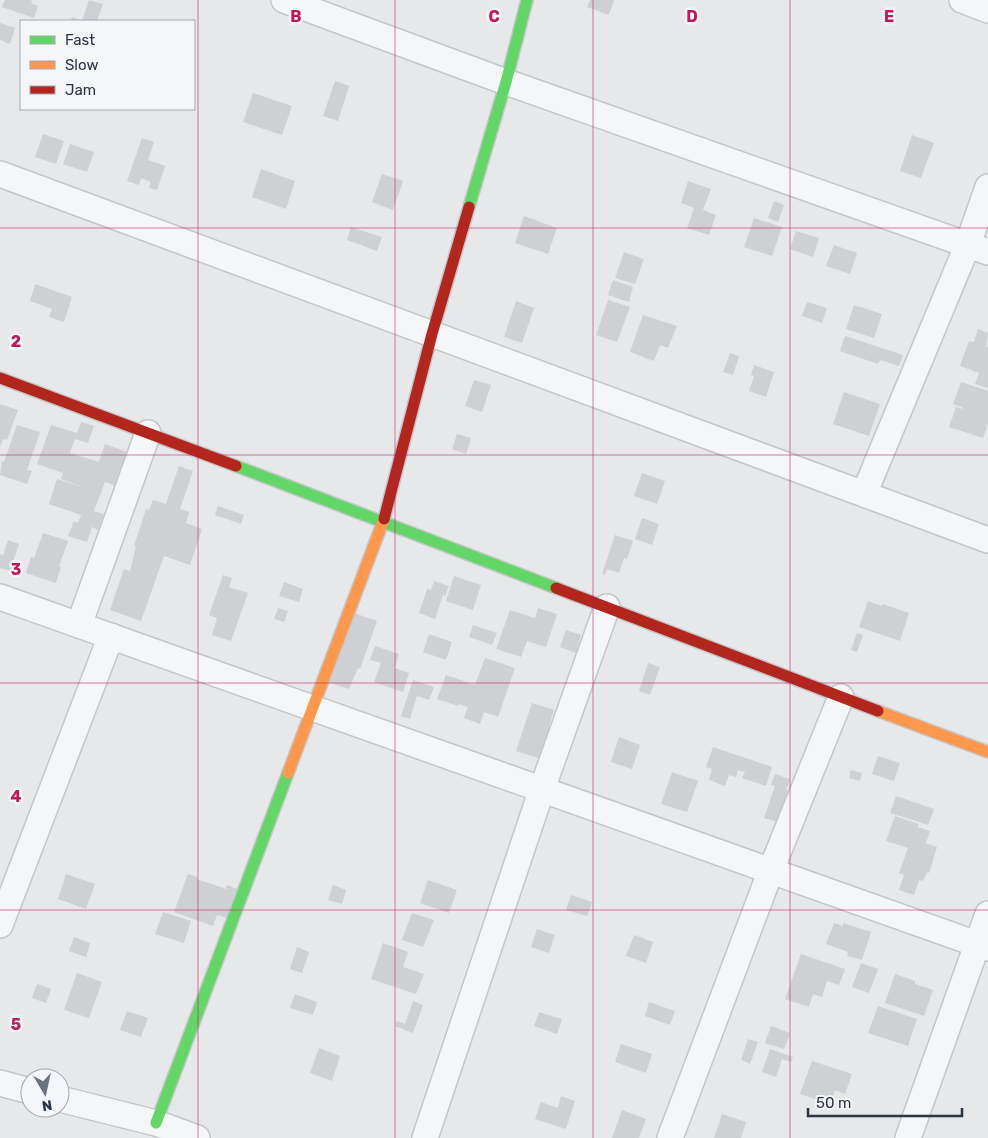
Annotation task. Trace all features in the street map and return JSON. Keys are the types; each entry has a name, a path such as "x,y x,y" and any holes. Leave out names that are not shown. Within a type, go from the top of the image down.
{"street":[{"path":"284,0 506,82 978,248"},
{"path":"156,1123 383,521 432,334 506,82 527,0"},
{"path":"962,0 988,10"},
{"path":"0,174 988,540"},
{"path":"864,494 978,248 988,187"},
{"path":"0,378 383,521 988,752"},
{"path":"79,625 148,433"},
{"path":"0,597 983,946"},
{"path":"425,1138 542,789 607,607"},
{"path":"0,925 110,636"},
{"path":"670,1138 771,870 841,697"},
{"path":"908,1138 983,946 988,914"},
{"path":"0,1083 20,1088"},
{"path":"70,1102 156,1123 197,1138"}],"building":[{"path":"5,0 32,0 31,3 38,6 34,18 2,7"},
{"path":"89,0 103,4 97,20 82,20"},
{"path":"590,0 614,0 609,15 587,7"},
{"path":"0,23 15,28 10,44 0,40"},
{"path":"335,81 349,86 338,121 323,116"},
{"path":"253,93 292,106 282,135 243,122"},
{"path":"43,134 64,141 56,164 35,157"},
{"path":"912,135 934,143 921,178 900,171"},
{"path":"142,138 154,142 148,160 165,166 157,190 149,188 151,182 141,178 139,185 127,181"},
{"path":"70,144 94,152 87,172 63,164"},
{"path":"261,169 295,181 286,209 252,197"},
{"path":"382,174 403,181 393,210 372,202"},
{"path":"688,181 711,189 703,210 716,215 709,235 687,228 694,208 681,203"},
{"path":"774,201 784,205 778,222 768,218"},
{"path":"524,216 557,228 548,254 515,243"},
{"path":"754,218 782,227 772,256 744,247"},
{"path":"351,227 382,237 377,251 347,240"},
{"path":"796,231 819,238 813,257 790,249"},
{"path":"834,245 857,253 850,274 826,266"},
{"path":"624,252 644,259 635,284 615,278"},
{"path":"613,280 633,287 629,302 608,295"},
{"path":"35,284 72,297 64,322 49,317 52,309 30,301"},
{"path":"608,300 630,307 617,342 596,335"},
{"path":"516,301 534,308 522,343 504,337"},
{"path":"807,302 827,308 822,323 802,316"},
{"path":"854,305 882,314 874,338 846,329"},
{"path":"643,315 677,326 668,348 660,345 654,361 630,352"},
{"path":"978,329 988,333 986,347 988,347 988,388 975,384 979,373 960,366 969,341 974,342"},
{"path":"845,336 903,355 899,366 880,360 878,364 840,351"},
{"path":"730,353 739,356 733,375 723,372"},
{"path":"754,365 774,372 766,397 749,391 754,376 751,375"},
{"path":"474,380 491,385 482,412 465,406"},
{"path":"961,382 988,391 988,424 983,438 949,427 956,407 962,409 962,407 953,404"},
{"path":"844,392 880,404 869,436 833,424"},
{"path":"0,404 18,410 7,440 3,439 0,447"},
{"path":"81,422 94,426 88,443 75,439 70,453 99,462 105,444 130,453 118,487 105,482 94,511 104,514 98,530 92,527 87,542 68,536 74,521 78,523 81,515 49,504 57,479 86,488 61,479 63,473 37,464 51,425 77,433"},
{"path":"17,425 40,432 27,470 32,471 27,484 0,475 2,461 4,462"},
{"path":"457,434 471,438 466,454 452,449"},
{"path":"179,466 193,471 180,509 189,512 186,523 202,529 190,565 164,556 141,621 110,610 124,569 130,571 136,546 134,546 146,509 149,510 153,500 166,504"},
{"path":"642,473 665,481 657,504 634,496"},
{"path":"218,506 244,515 241,524 215,515"},
{"path":"642,518 659,524 652,545 635,539"},
{"path":"43,533 68,541 59,566 61,567 56,583 26,573 31,557 34,558"},
{"path":"615,535 633,541 627,559 624,558 619,573 607,569 605,575 602,574"},
{"path":"8,540 19,544 10,571 0,568 0,554 3,555"},
{"path":"223,575 232,578 229,587 248,593 231,641 212,635 217,618 209,615"},
{"path":"454,576 481,585 473,610 446,601"},
{"path":"434,581 449,586 445,596 443,595 435,619 419,613 427,589 431,590"},
{"path":"284,582 303,589 299,602 279,596"},
{"path":"868,601 909,613 900,641 859,627"},
{"path":"278,608 288,611 284,622 274,619"},
{"path":"538,608 557,614 546,647 527,641 521,657 496,649 510,610 535,618"},
{"path":"354,613 377,621 360,669 358,668 349,689 327,682"},
{"path":"473,625 497,633 492,645 469,637"},
{"path":"566,630 581,635 576,653 560,647"},
{"path":"857,633 863,635 857,652 851,650"},
{"path":"429,634 452,642 446,660 423,652"},
{"path":"375,646 399,654 395,668 409,673 403,692 374,682 381,663 370,660"},
{"path":"485,658 515,668 498,717 484,712 480,724 464,718 468,707 458,704 458,706 437,699 446,675 475,685"},
{"path":"648,663 660,667 650,695 639,691"},
{"path":"413,680 434,687 429,700 417,696 410,719 401,716"},
{"path":"532,703 554,710 549,726 552,727 541,759 516,751"},
{"path":"619,737 640,745 632,769 611,762"},
{"path":"713,747 772,767 766,786 742,778 745,772 738,770 736,777 729,775 725,786 709,780 712,769 706,767"},
{"path":"878,756 900,763 894,781 872,774"},
{"path":"851,770 862,773 860,781 849,778"},
{"path":"672,772 698,781 687,812 661,804"},
{"path":"775,774 790,779 786,790 796,793 784,824 764,818 775,786 771,785"},
{"path":"896,796 934,809 928,825 890,813"},
{"path":"895,816 919,824 918,827 930,831 926,843 937,847 929,873 927,872 923,881 919,880 914,895 899,890 904,875 899,873 908,848 886,841"},
{"path":"66,874 95,884 86,909 58,899"},
{"path":"188,874 226,889 227,885 240,890 230,919 217,915 213,926 174,912"},
{"path":"428,880 457,890 449,913 420,903"},
{"path":"333,885 346,890 342,904 328,900"},
{"path":"571,895 592,902 587,916 566,910"},
{"path":"163,912 191,921 184,943 155,934"},
{"path":"412,913 434,920 423,947 402,940"},
{"path":"834,923 843,926 843,923 871,932 862,960 847,956 848,952 826,944"},
{"path":"537,929 555,935 549,953 531,947"},
{"path":"634,935 653,942 646,963 626,956"},
{"path":"74,937 90,943 86,957 69,951"},
{"path":"383,943 408,952 403,967 424,974 416,994 371,979"},
{"path":"297,947 309,952 302,973 290,969"},
{"path":"801,954 845,969 839,985 827,981 822,997 813,994 809,1007 785,999"},
{"path":"861,963 878,969 869,993 852,987"},
{"path":"77,973 102,982 89,1018 64,1010"},
{"path":"895,974 933,990 924,1016 885,1003"},
{"path":"37,984 51,989 46,1003 32,998"},
{"path":"295,994 317,1002 313,1015 290,1008"},
{"path":"413,1001 423,1005 413,1033 395,1026 397,1021 405,1024"},
{"path":"649,1002 675,1011 670,1025 645,1016"},
{"path":"878,1006 917,1019 908,1046 868,1033"},
{"path":"127,1011 148,1018 141,1037 120,1030"},
{"path":"539,1012 562,1019 557,1034 534,1026"},
{"path":"771,1026 790,1033 784,1049 765,1043"},
{"path":"748,1039 758,1042 750,1064 741,1060"},
{"path":"621,1044 652,1054 646,1073 615,1062"},
{"path":"319,1048 340,1056 332,1081 310,1073"},
{"path":"770,1049 793,1057 791,1062 782,1059 776,1077 762,1072"},
{"path":"812,1061 852,1074 845,1094 835,1090 830,1104 800,1094"},
{"path":"561,1096 575,1101 566,1129 535,1119 541,1102 558,1108"},
{"path":"622,1110 646,1119 639,1138 612,1138"},
{"path":"722,1114 746,1122 741,1138 714,1138"}],"traffic: fast":[{"path":"469,207 506,82 527,0"},
{"path":"236,466 556,588"},
{"path":"156,1123 288,773"}],"traffic: slow":[{"path":"288,773 384,519"},
{"path":"878,711 988,752"}],"traffic: jam":[{"path":"384,519 432,334 469,207"},
{"path":"0,378 236,466"},
{"path":"556,588 878,711"}]}
